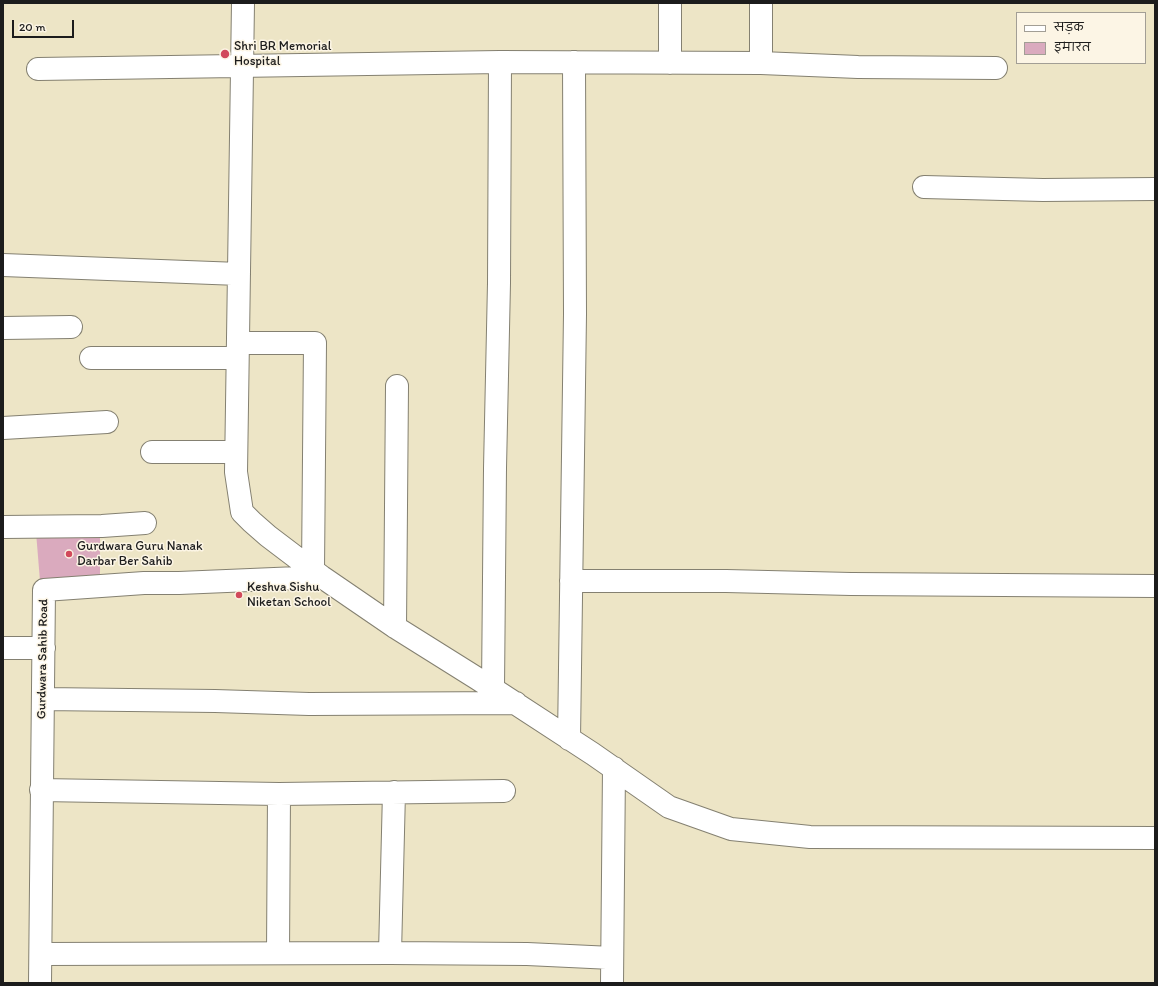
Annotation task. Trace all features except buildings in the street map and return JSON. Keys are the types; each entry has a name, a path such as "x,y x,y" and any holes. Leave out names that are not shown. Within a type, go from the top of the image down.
{"street":[{"path":"243,3 236,472 242,512 268,536 395,627 516,703 614,768 669,807 731,829 810,837 1155,838"},
{"path":"670,3 670,63"},
{"path":"761,3 761,63"},
{"path":"493,688 494,521 499,283 500,62"},
{"path":"38,69 500,62 761,63 858,67 996,68"},
{"path":"569,738 575,314 574,62"},
{"path":"924,187 1044,190 1155,189"},
{"path":"3,265 239,274"},
{"path":"3,328 71,327"},
{"path":"91,358 238,351 315,343 318,573"},
{"path":"395,627 397,386"},
{"path":"3,428 107,422"},
{"path":"152,452 236,452"},
{"path":"3,527 102,526 145,523"},
{"name":"Gurdwara Sahib Road","path":"40,983 44,590 144,583 179,583 318,573"},
{"path":"571,581 726,581 851,584 1155,586"},
{"path":"3,648 44,648"},
{"path":"43,699 215,701 309,704 516,703"},
{"path":"612,983 614,768"},
{"path":"41,790 279,794 504,791"},
{"path":"390,953 394,792"},
{"path":"278,953 279,794"},
{"path":"41,954 390,953 527,954 612,958"}],"place":[{"name":"Shri BR Memorial Hospital","path":"225,54"},
{"name":"Gurdwara Guru Nanak Darbar Ber Sahib","path":"69,554"},
{"name":"Keshva Sishu Niketan School","path":"239,595"}]}
